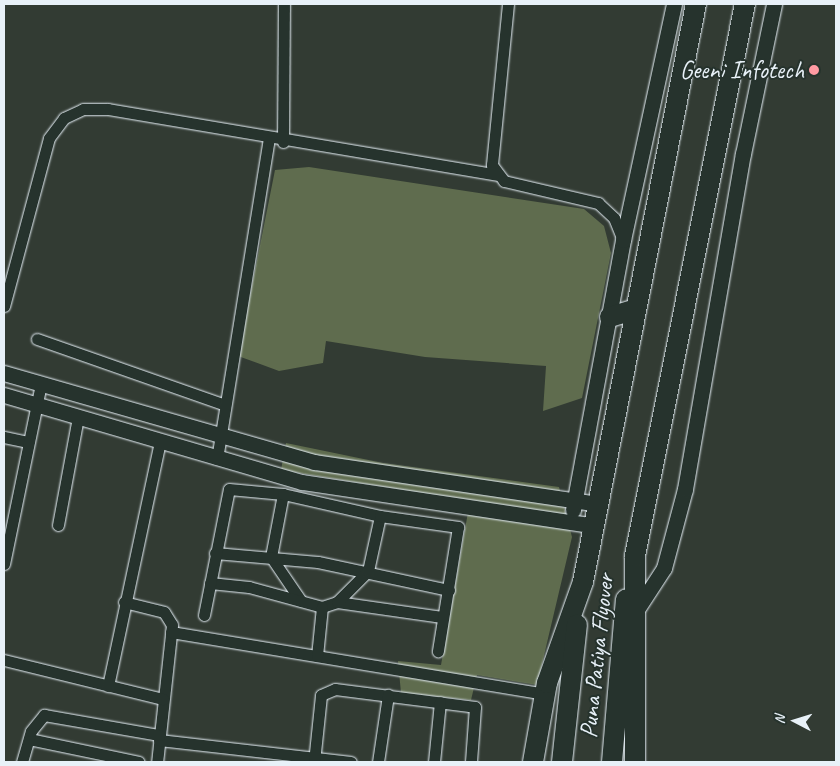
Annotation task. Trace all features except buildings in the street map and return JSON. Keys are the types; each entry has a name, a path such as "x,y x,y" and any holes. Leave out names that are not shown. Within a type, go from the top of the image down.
{"highway":[{"path":"533,762 544,694 583,582 696,4"},
{"path":"635,762 635,556 745,4"},
{"path":"610,317 636,309"},
{"name":"Puna Patiya Flyover","path":"612,762 617,672 635,556"},
{"name":"Puna Patiya Flyover","path":"562,762 570,672 583,582"}],"street":[{"path":"283,142 284,4"},
{"path":"497,175 492,165 492,140 508,4"},
{"path":"571,522 624,240 674,4"},
{"path":"636,611 664,568 685,489 743,154 774,4"},
{"path":"4,306 49,138 64,118 83,109 108,109 283,142 497,175 598,203 614,218 624,240"},
{"path":"217,459 269,139"},
{"path":"37,340 225,405"},
{"path":"4,373 220,437 314,462 599,504"},
{"path":"4,564 8,515 28,442 41,384"},
{"path":"4,395 217,459 302,482 595,526"},
{"path":"58,526 78,417"},
{"path":"4,437 28,442"},
{"path":"108,686 124,602 160,442"},
{"path":"204,615 228,489 283,494 380,516 458,527 449,590 442,616 438,651"},
{"path":"283,494 270,556 301,601"},
{"path":"338,602 368,571 380,516"},
{"path":"215,553 270,556 368,571 449,590"},
{"path":"210,583 249,587 322,607 338,602 442,616"},
{"path":"124,602 164,612 170,617 172,632 157,762"},
{"path":"317,656 322,607"},
{"path":"172,632 544,694"},
{"path":"4,660 164,700"},
{"path":"314,760 325,690 388,695 475,707 470,762"},
{"path":"378,762 388,695"},
{"path":"434,762 440,702"},
{"path":"22,762 37,719 44,715 159,738 314,760 351,762"},
{"path":"29,740 139,762"}],"green space":[{"path":"309,167 584,209 604,226 611,253 582,398 543,411 546,366 425,357 326,341 323,363 279,371 238,356 275,170"},
{"path":"286,443 383,463 559,487 572,537 537,685 477,675 471,700 401,693 398,661 441,665 470,501 281,470"}],"place":[{"name":"Geeni Infotech","path":"814,70"}]}
